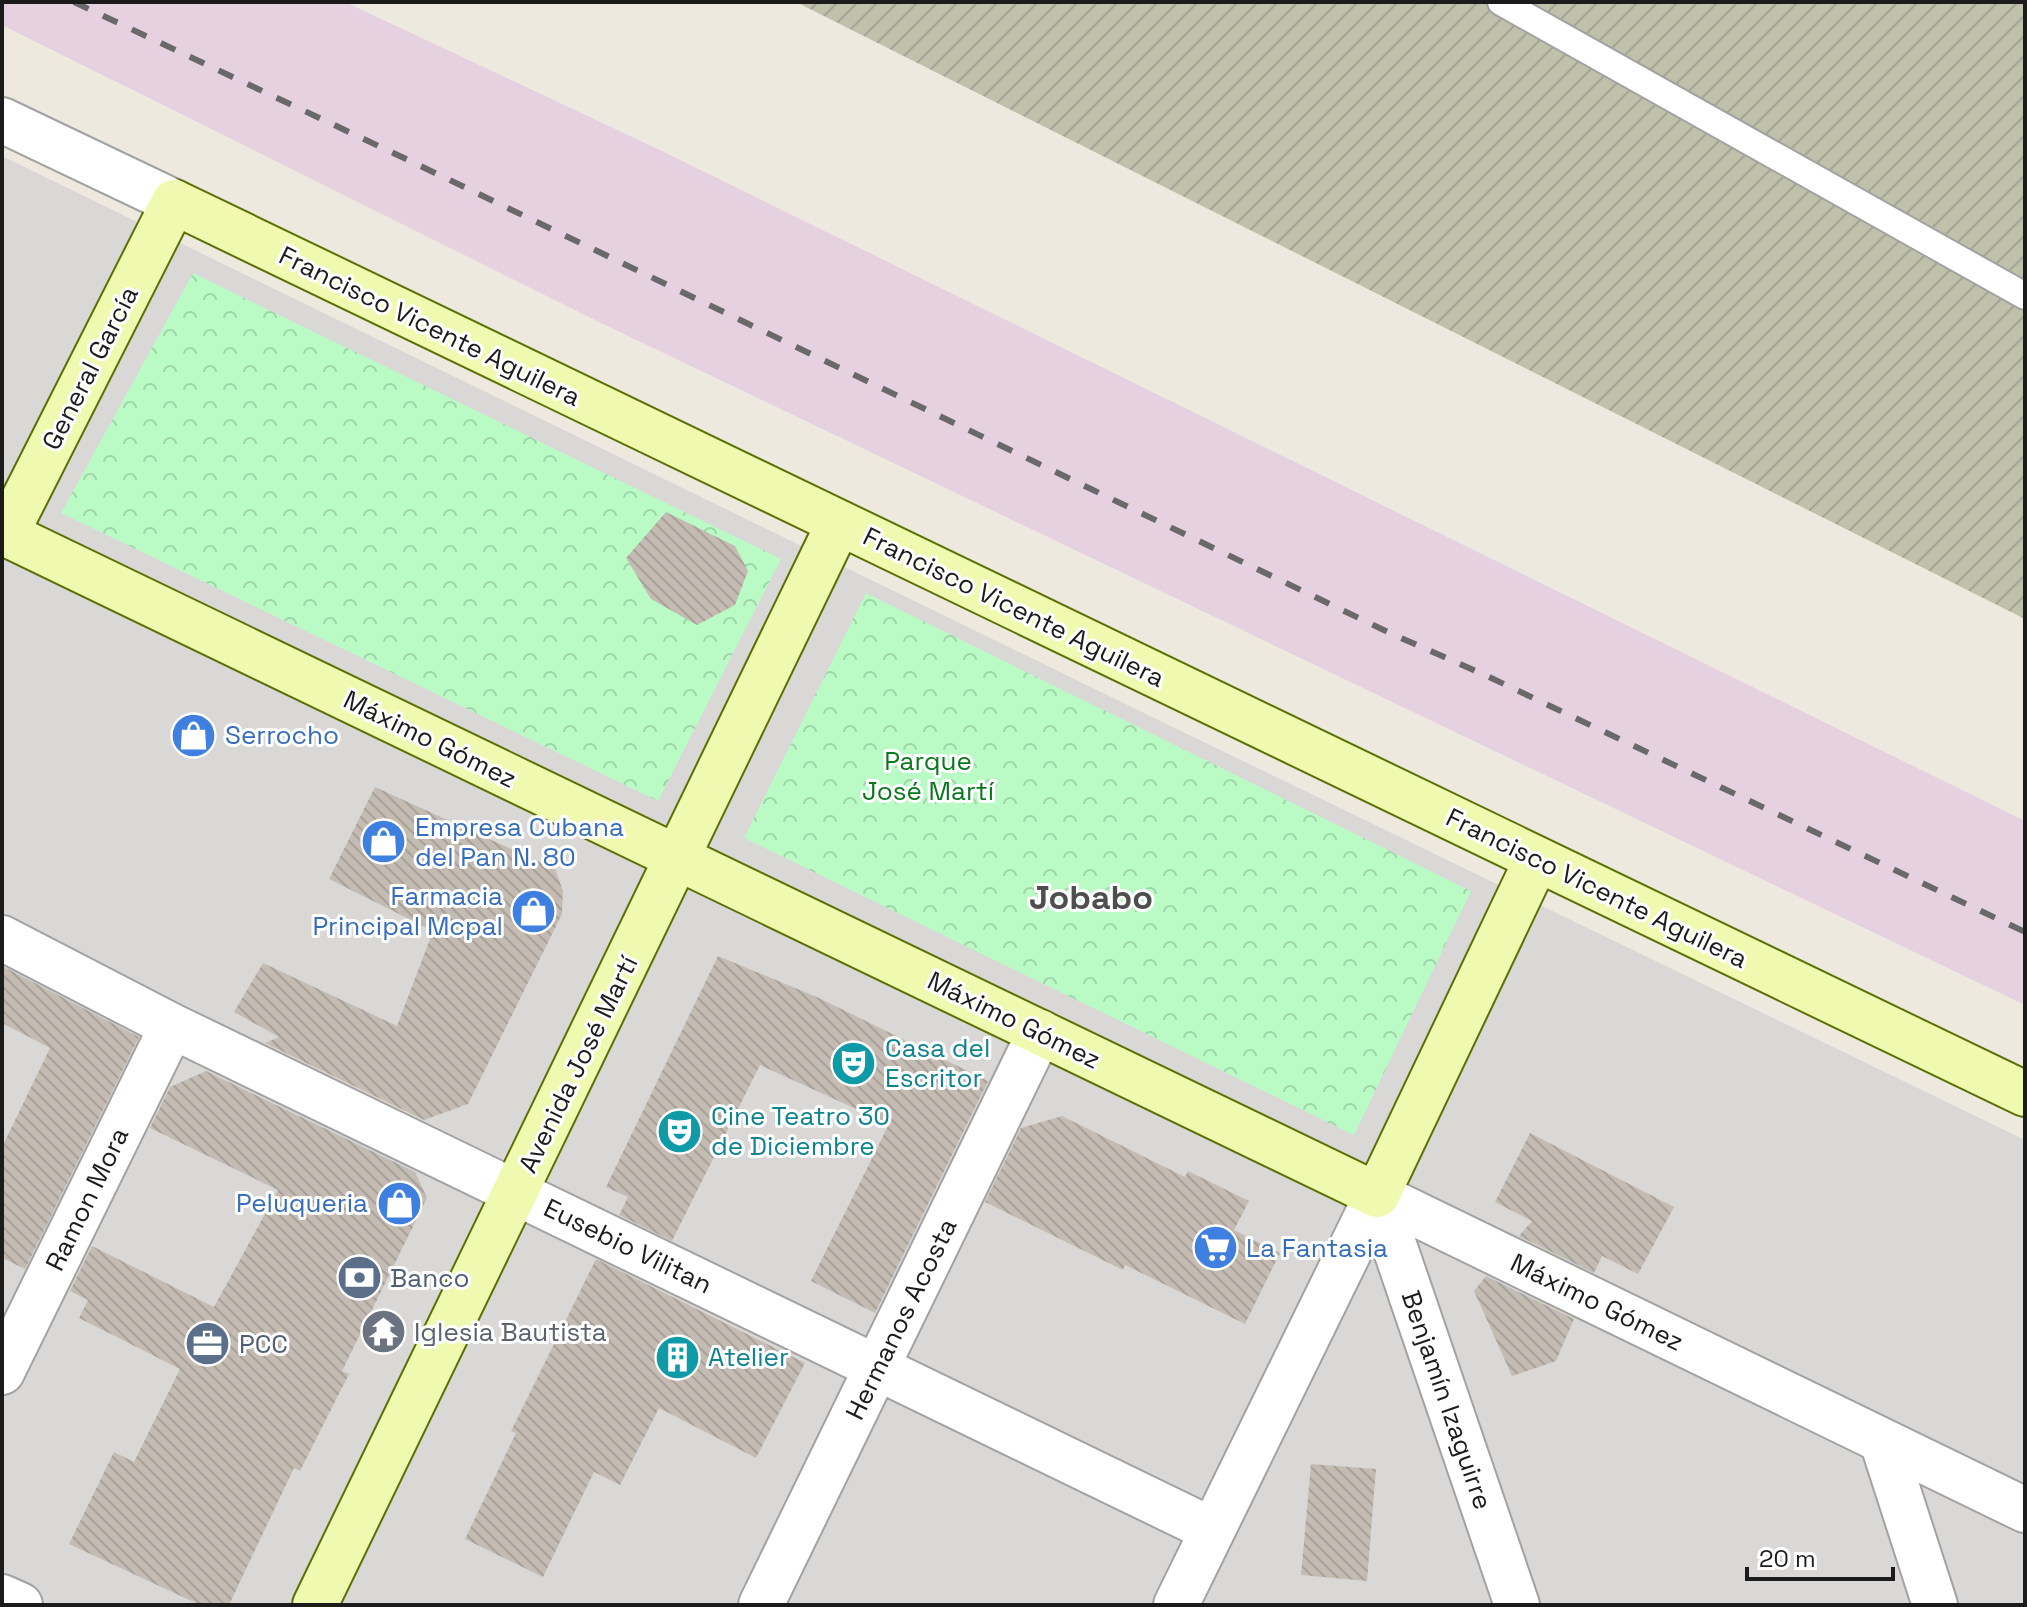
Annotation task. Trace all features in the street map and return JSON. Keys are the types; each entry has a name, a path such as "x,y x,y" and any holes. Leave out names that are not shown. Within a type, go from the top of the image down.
{"main road":[{"name":"Francisco Vicente Aguilera","path":"174,202 2025,1094"},
{"name":"General García","path":"3,536 174,202"},
{"name":"Avenida José Martí","path":"315,1605 839,523"},
{"name":"Máximo Gómez","path":"3,536 1377,1195"},
{"path":"1377,1195 1537,859"}],"street":[{"name":"Francisco Vicente Aguilera","path":"2,120 174,202"},
{"name":"Eusebio Vilitan","path":"2,938 172,1026 1212,1530"},
{"name":"Ramon Mora","path":"2,1372 172,1026"},
{"name":"Hermanos Acosta","path":"761,1605 1040,1032"},
{"name":"Máximo Gómez","path":"1377,1195 2025,1510"},
{"path":"1176,1605 1377,1195"},
{"name":"Benjamín Izaguirre","path":"1377,1195 1517,1605"},
{"path":"1882,1441 1935,1605"},
{"path":"2,1597 20,1605"}],"lane":[{"path":"1501,2 2025,296"}],"shaded area":[{"path":"2,2 345,2 662,151 2025,821 2025,1005 599,322 2,25"},
{"path":"796,2 2025,2 2025,619"},
{"path":"2,156 2025,1140 2025,1605 2,1605"}],"green space":[{"path":"193,273 781,559 658,801 61,513"},
{"name":"Parque José Martí","path":"866,593 1471,891 1354,1135 744,838"}],"building":[{"path":"666,512 735,546 748,571 735,605 697,625 651,599 626,558"},
{"path":"375,787 555,869 563,891 562,914 468,1104 424,1120 265,1043 279,1037 234,1012 263,963 397,1026 433,931 329,879"},
{"path":"718,956 819,998 988,1081 875,1313 811,1281 889,1124 760,1065 672,1241 619,1215 628,1197 606,1187"},
{"path":"2,966 139,1037 25,1269 2,1258 2,1147 50,1048 2,1023"},
{"path":"206,1071 415,1172 427,1198 342,1371 349,1374 300,1471 294,1468 229,1605 200,1605 69,1544 114,1452 134,1462 180,1369 79,1318 88,1300 70,1291 92,1246 214,1307 278,1190 150,1128 170,1087"},
{"path":"1062,1116 1185,1177 1188,1171 1249,1201 1234,1230 1280,1253 1245,1324 1125,1265 1123,1270 985,1202 1021,1128"},
{"path":"1530,1133 1674,1207 1638,1274 1602,1256 1594,1273 1519,1236 1532,1221 1495,1202"},
{"path":"596,1259 805,1363 756,1458 659,1408 620,1485 594,1472 543,1577 465,1539 516,1433 511,1431"},
{"path":"1486,1276 1574,1319 1556,1361 1512,1376 1474,1291"},
{"path":"1311,1464 1376,1469 1367,1581 1301,1575"}],"railway":[{"path":"74,2 1392,634 1485,675 2025,932"}],"place":[{"name":"Serrocho","path":"194,735"},
{"name":"Empresa Cubana del Pan N. 80","path":"384,842"},
{"name":"Farmacia Principal Mcpal","path":"534,911"},
{"name":"Casa del Escritor","path":"854,1063"},
{"name":"Cine Teatro 30 de Diciembre","path":"680,1131"},
{"name":"Peluqueria","path":"399,1203"},
{"name":"La Fantasia","path":"1215,1248"},
{"name":"Banco","path":"359,1278"},
{"name":"Iglesia Bautista","path":"383,1332"},
{"name":"PCC","path":"208,1344"},
{"name":"Atelier","path":"677,1357"}],"district":[{"name":"Jobabo","path":"1091,897"}]}
